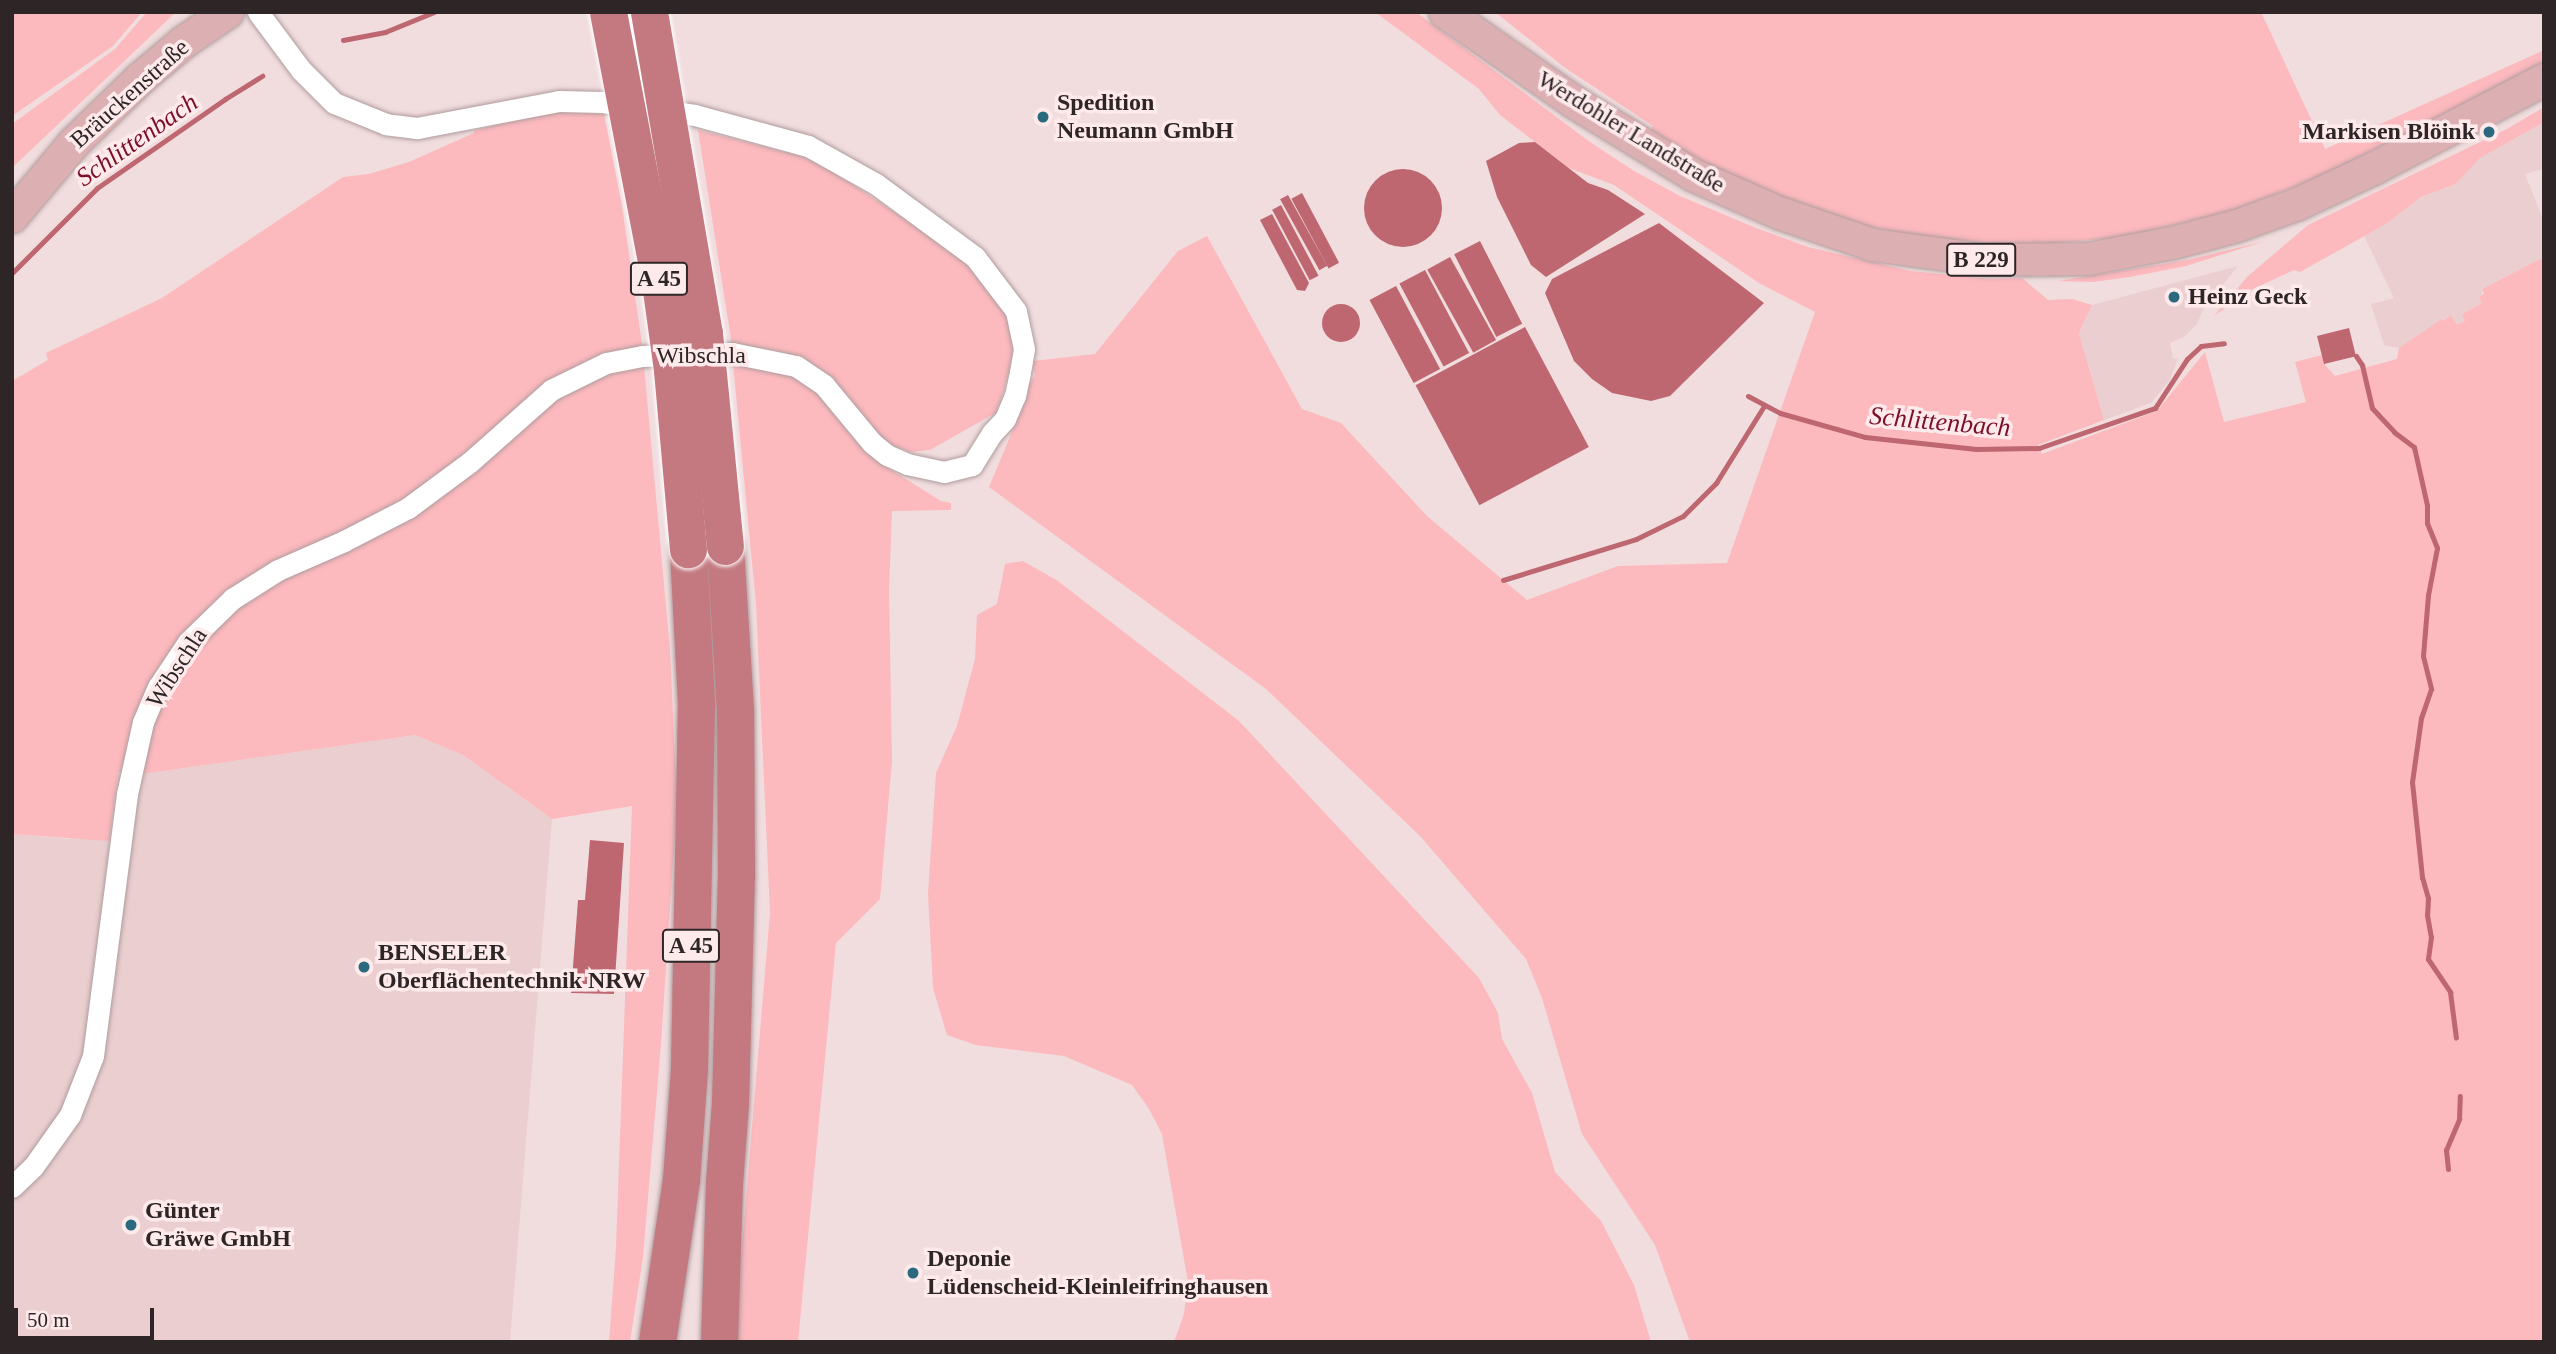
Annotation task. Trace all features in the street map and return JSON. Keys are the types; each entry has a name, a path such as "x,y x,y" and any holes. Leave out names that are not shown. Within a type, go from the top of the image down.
{"highway":[{"name":"A 45","path":"608,12 660,283 672,369 688,549 696,703 690,1043 681,1180 657,1342"},
{"name":"A 45","path":"649,12 704,333 725,546 735,710 736,875 730,1103 724,1182 702,1342"},
{"path":"641,1342 681,1180"},
{"path":"719,1342 724,1182"}],"main road":[{"name":"Bräuckenstraße","path":"12,216 74,143 140,79 184,42 229,12"},
{"name":"Werdohler Landstraße","path":"1445,12 1574,102 1693,175 1779,214 1873,245 1984,260 2088,259 2173,243 2237,226 2298,204 2375,168 2544,80"}],"street":[{"name":"Wibschla","path":"12,1187 33,1167 70,1115 93,1056 127,794 143,722 159,687 188,642 232,599 278,569 354,537 408,508 470,463 551,390 606,363 642,356 732,353 796,366 824,386 872,443 887,455 907,464 943,472 972,465 992,433 1005,419 1018,384 1024,349 1021,325 1004,293 975,257 885,190 808,146 695,115 603,103 559,102 417,128 386,124 334,103 301,70 258,12"}],"shaded area":[{"path":"12,12 142,12 113,46 12,116"},
{"path":"147,12 176,12 12,168 12,124 115,49"},
{"path":"1375,12 1416,12 1590,142 1634,171 1680,196 1756,228 1808,247 1911,271 1989,279 2022,278 2048,300 2072,299 2092,305 2079,333 2104,420 2038,445 2042,454 2157,411 2205,352 2224,422 2306,402 2295,362 2322,355 2325,365 2335,376 2397,359 2399,348 2442,319 2443,321 2451,315 2457,325 2465,321 2462,314 2482,303 2479,297 2484,294 2482,289 2544,257 2544,1342 1690,1342 1655,1245 1582,1134 1542,998 1526,959 1420,836 1266,689 989,487 1027,396 1028,386 1035,376 1033,361 1095,354 1178,251 1207,236 1302,409 1341,423 1427,516 1527,600 1618,566 1727,563 1815,312 1759,283 1614,185 1569,168 1500,115 1479,89"},
{"path":"1495,12 2261,12 2325,149 2544,50 2544,63 2320,177 2232,211 2125,237 2049,244 1990,243 1914,236 1870,227 1810,210 1743,185 1648,134 1653,126 1564,67"},
{"path":"2544,107 2544,122 2480,158 2456,184 2421,197 2386,224 2300,272 2294,270 2251,290 2214,316 2247,277 2308,225 2507,129"},
{"path":"560,112 604,114 622,206 642,344 670,650 677,800 661,1044 643,1257 630,1342 609,1342 616,1248 632,806 552,819 463,755 415,735 142,774 118,772 109,841 12,834 12,381 48,360 46,353 162,298 343,177 369,174 409,162 474,131 531,115"},
{"path":"2544,122 2544,169 2525,174 2544,222 2544,257 2482,289 2482,303 2462,314 2465,321 2457,326 2451,315 2399,348 2384,345 2371,304 2394,298 2364,236 2386,224 2421,197 2456,184 2480,158"},
{"path":"698,130 797,155 823,165 961,256 983,277 1010,322 1014,346 1012,363 997,412 930,450 911,452 890,445 792,355 732,345"},
{"path":"1535,142 1588,183 1608,190 1645,214 1546,277 1531,265 1497,197 1486,161 1519,143"},
{"path":"1403,169 1418,172 1435,186 1442,208 1439,223 1425,240 1403,247 1388,244 1371,230 1364,208 1367,193 1381,176"},
{"path":"1302,193 1339,263 1328,268 1291,199"},
{"path":"1288,195 1327,266 1319,270 1280,199"},
{"path":"1281,205 1319,276 1310,280 1272,210"},
{"path":"1272,214 1309,283 1305,291 1297,290 1260,220"},
{"path":"1659,223 1764,303 1670,396 1651,401 1612,393 1592,379 1574,361 1545,293 1552,279"},
{"path":"1480,241 1522,324 1496,337 1454,254"},
{"path":"2265,241 2186,266 2130,277 2093,282 2058,281 2188,260"},
{"path":"1450,257 1496,340 1473,353 1427,270"},
{"path":"2238,266 2204,308 2197,324 2184,337 2170,343 2173,358 2178,359 2169,381 2151,403 2104,420 2079,333 2092,305"},
{"path":"1425,270 1469,353 1444,367 1399,284"},
{"path":"1396,286 1440,369 1414,383 1370,300"},
{"path":"1341,304 1354,310 1360,323 1354,336 1341,342 1328,336 1322,323 1328,310"},
{"path":"1525,327 1589,447 1479,505 1416,385"},
{"path":"2349,328 2356,356 2324,364 2317,336"},
{"path":"733,363 765,366 801,379 820,393 875,460 941,501 951,503 951,510 892,511 889,590 892,761 880,899 836,943 798,1342 734,1342 770,913 756,604"},
{"path":"1023,561 1058,581 1239,721 1479,978 1498,1013 1502,1039 1532,1093 1555,1172 1601,1221 1634,1285 1651,1342 1174,1342 1184,1314 1188,1282 1162,1134 1149,1109 1132,1085 1064,1056 976,1045 947,1035 933,988 928,894 936,773 957,726 975,659 977,615 997,604 1005,564"},
{"path":"415,735 463,755 552,819 510,1342 12,1342 12,834 70,839 118,772 142,774"},
{"path":"590,840 624,843 614,994 571,993 578,900 585,900"}],"waterway":[{"name":"Schlittenbach","path":"343,40 385,32 434,12"},
{"name":"Schlittenbach","path":"12,273 97,188 262,76"},
{"name":"Schlittenbach","path":"1748,396 1780,413 1865,437 1976,449 2039,448 2155,408 2187,359 2201,346 2224,343"},
{"path":"2356,356 2362,365 2372,408 2394,432 2414,447 2427,505 2427,523 2437,548 2428,595 2423,656 2431,689 2421,718 2412,782 2422,877 2428,898 2427,915 2431,937 2428,959 2450,992 2456,1038"},
{"path":"1503,580 1636,539 1683,516 1716,483 1764,406"},
{"path":"2448,1169 2446,1150 2459,1119 2460,1096"}],"place":[{"name":"Spedition Neumann GmbH","path":"1043,117"},
{"name":"Markisen Blöink","path":"2489,132"},
{"name":"Heinz Geck","path":"2174,297"},
{"name":"BENSELER Oberflächentechnik NRW","path":"364,967"},
{"name":"Günter Gräwe GmbH","path":"131,1225"},
{"name":"Deponie Lüdenscheid-Kleinleifringhausen","path":"913,1273"}]}
